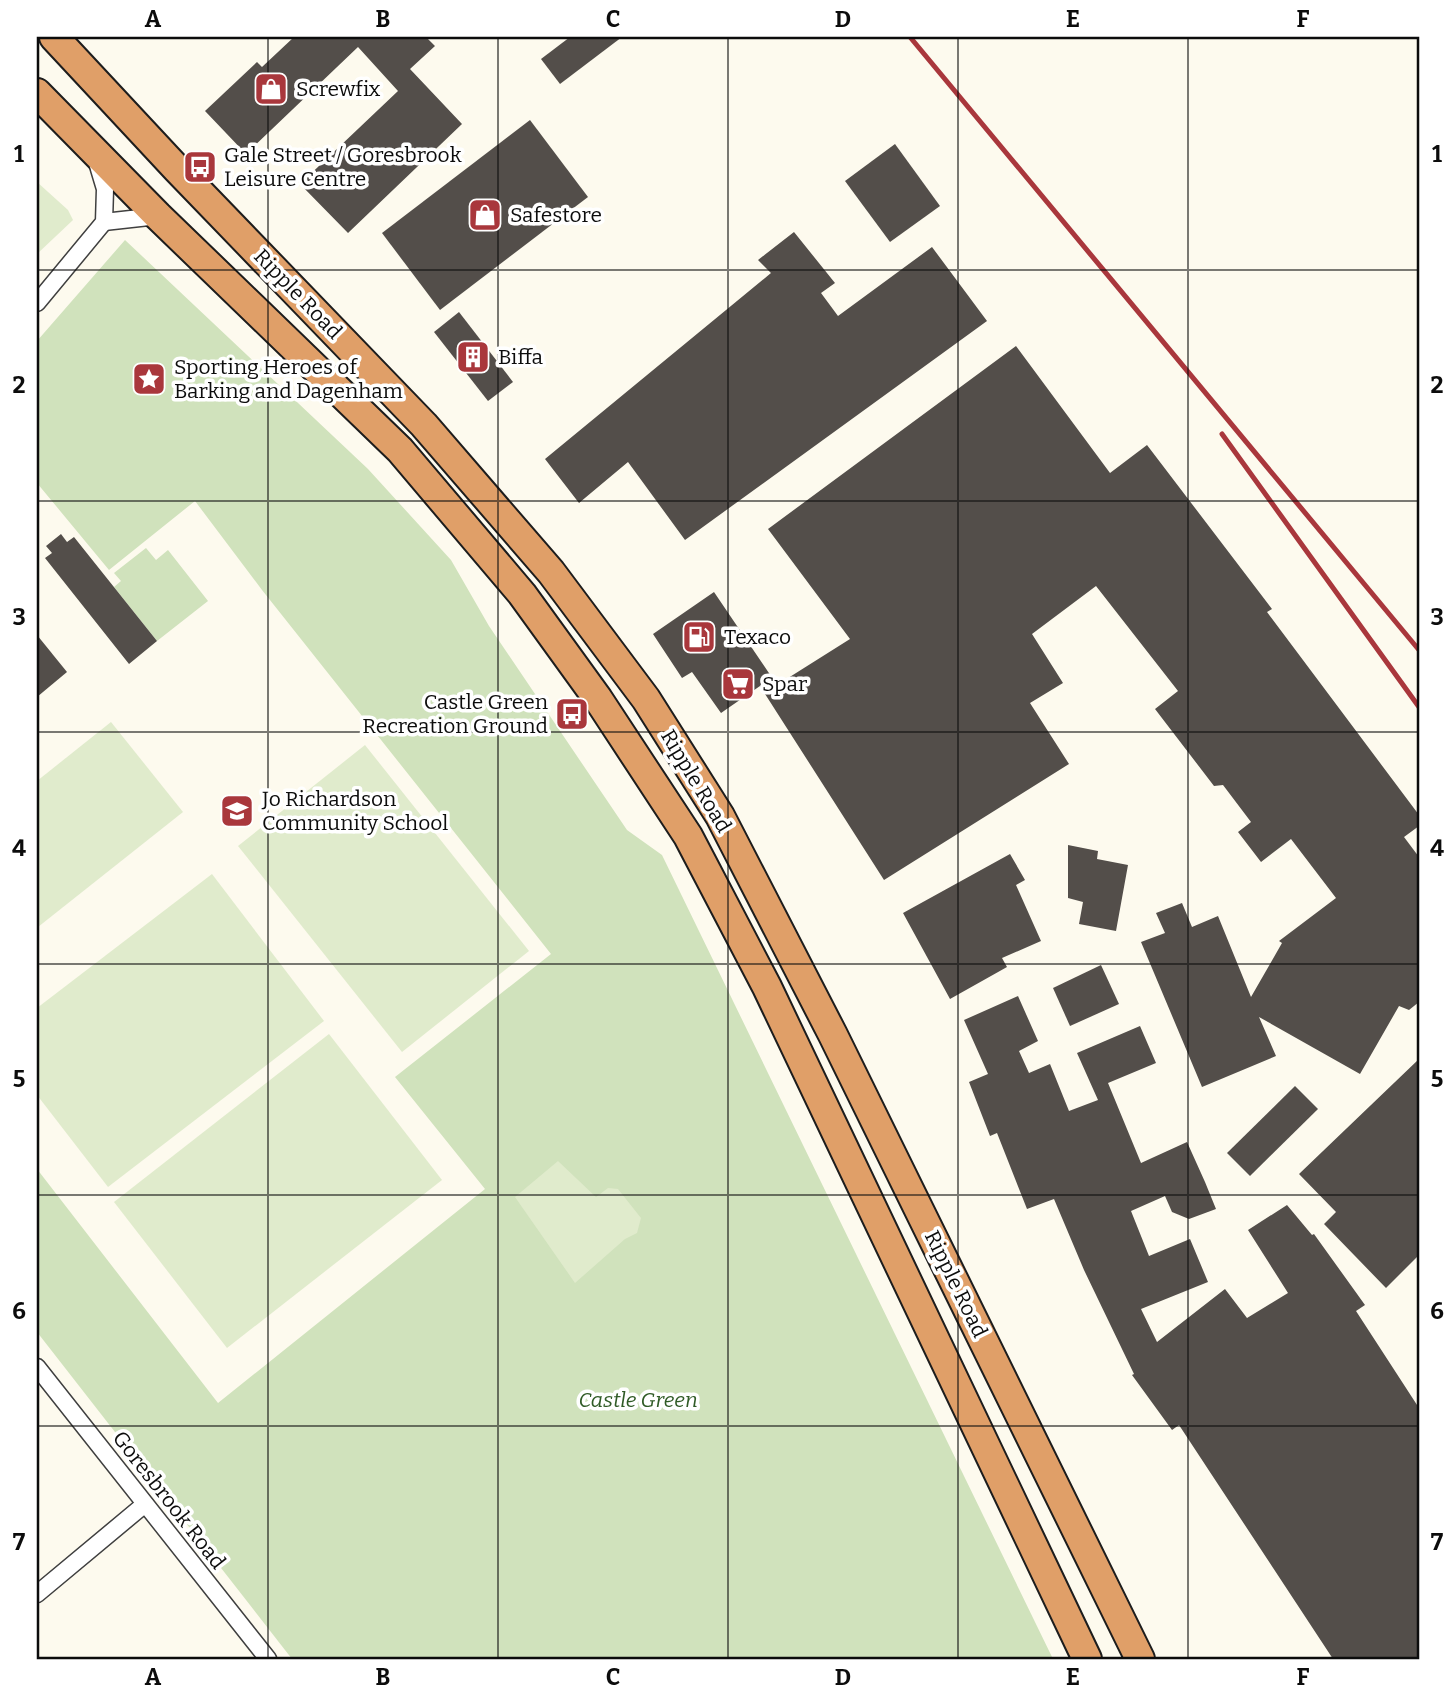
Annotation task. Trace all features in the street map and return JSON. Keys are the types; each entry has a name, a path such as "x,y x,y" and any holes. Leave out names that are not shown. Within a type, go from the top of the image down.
{"highway":[{"name":"Ripple Road","path":"54,37 424,425 551,572 646,699 720,816 833,1035 1140,1659"},
{"name":"Ripple Road","path":"37,93 158,216 400,450 522,594 598,699 688,836 767,987 1087,1659"}],"street":[{"path":"37,303 104,222 105,189 94,153"},
{"path":"104,222 158,216"},
{"name":"Goresbrook Road","path":"37,1367 268,1659"},
{"path":"37,1594 145,1504"}],"green space":[{"path":"37,182 68,210 73,220 37,254"},
{"name":"Castle Green","path":"125,240 368,469 451,560 489,626 627,830 662,855 1053,1659 292,1659 37,1332 37,1169 218,1403 485,1189 395,1077 551,954 262,590 195,501 109,570 37,483 37,341"},
{"path":"146,548 156,560 168,550 208,601 157,641 114,587 121,581 114,573"},
{"path":"111,722 183,812 38,927 37,781"},
{"path":"365,745 529,951 402,1052 238,846"},
{"path":"212,874 324,1021 108,1187 37,1095 37,1008"},
{"path":"329,1034 442,1180 227,1348 114,1202"},
{"path":"558,1161 596,1197 608,1188 618,1189 641,1218 637,1233 625,1239 575,1283 515,1197"}],"building":[{"path":"294,37 426,37 435,46 410,69 462,124 348,233 300,184 398,91 358,47 246,154 205,111 257,62 262,67"},
{"path":"570,37 622,37 560,84 541,59"},
{"name":"Safestore","path":"530,120 588,197 440,310 382,233"},
{"path":"895,144 940,206 890,242 845,181"},
{"path":"794,232 835,283 821,293 838,316 932,247 987,321 685,540 628,462 579,503 545,459 771,273 758,260"},
{"name":"Biffa","path":"459,312 513,382 488,401 434,332"},
{"path":"1016,346 1110,473 1147,445 1272,609 1267,612 1419,815 1419,826 1404,837 1419,857 1419,1002 1409,1010 1399,1006 1360,1074 1259,1017 1276,1056 1202,1087 1141,942 1165,933 1156,913 1182,903 1192,927 1218,916 1251,997 1282,943 1279,941 1336,898 1291,839 1261,862 1238,832 1251,822 1223,785 1214,786 1155,709 1178,691 1096,586 1032,634 1063,683 1030,703 1069,764 884,880 760,686 721,713 692,672 682,678 653,634 714,592 777,685 850,639 768,529"},
{"path":"61,534 67,542 74,537 157,641 129,664 45,558 52,553 46,546"},
{"path":"37,635 67,672 37,697"},
{"path":"1068,845 1098,851 1097,859 1128,865 1116,931 1079,924 1083,902 1068,898"},
{"path":"1010,854 1025,880 1016,885 1041,941 1002,958 1007,967 950,999 903,913"},
{"path":"1101,965 1119,1004 1070,1026 1053,988"},
{"path":"1018,996 1038,1041 1019,1051 1029,1073 1050,1064 1069,1111 1098,1100 1077,1053 1140,1026 1156,1063 1108,1083 1141,1163 1187,1142 1216,1209 1189,1219 1172,1212 1165,1196 1131,1211 1149,1256 1190,1239 1208,1282 1141,1309 1157,1342 1225,1289 1247,1318 1288,1293 1248,1230 1287,1205 1312,1235 1314,1234 1365,1305 1356,1311 1419,1408 1419,1659 1333,1659 1179,1425 1172,1430 1132,1375 1134,1374 1084,1270 1054,1199 1027,1209 997,1133 990,1136 969,1082 988,1074 964,1020"},
{"path":"1419,1059 1419,1255 1386,1288 1324,1224 1336,1212 1299,1174"},
{"path":"1295,1086 1318,1109 1250,1176 1227,1153"}],"railway":[{"path":"910,37 1419,650"},
{"path":"1222,434 1419,707"}],"place":[{"name":"Screwfix","path":"271,89"},
{"name":"Gale Street / Goresbrook Leisure Centre","path":"200,167"},
{"name":"Safestore","path":"485,215"},
{"name":"Biffa","path":"473,357"},
{"name":"Sporting Heroes of Barking and Dagenham","path":"149,379"},
{"name":"Texaco","path":"699,637"},
{"name":"Spar","path":"738,684"},
{"name":"Castle Green Recreation Ground","path":"572,714"},
{"name":"Jo Richardson Community School","path":"237,811"}]}
